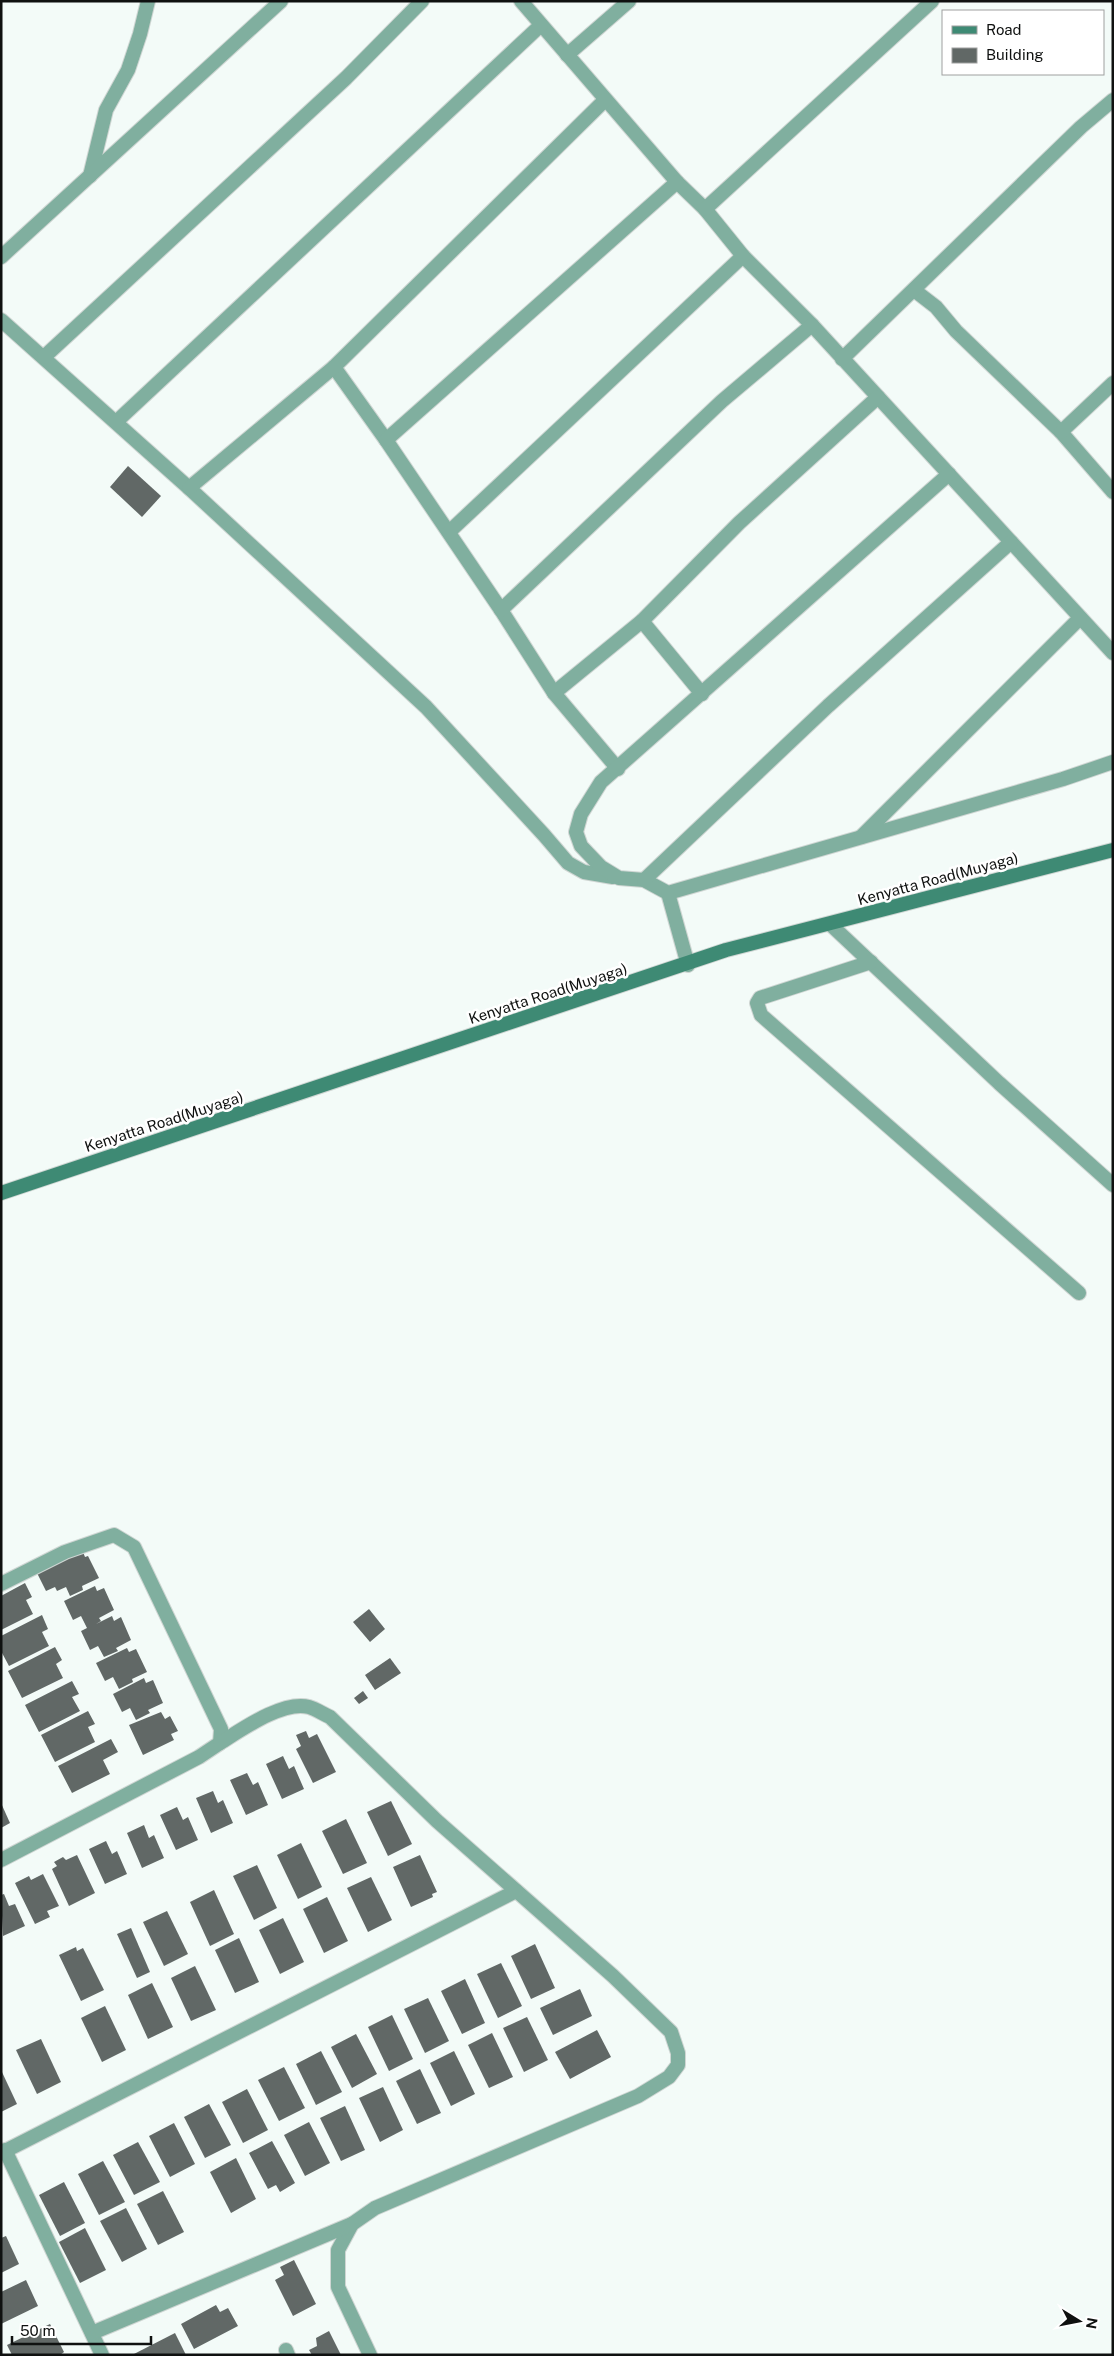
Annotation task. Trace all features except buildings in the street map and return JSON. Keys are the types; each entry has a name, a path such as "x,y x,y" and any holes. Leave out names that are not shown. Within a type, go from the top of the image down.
{"main road":[{"name":"Kenyatta Road(Muyaga)","path":"1,1193 688,965 726,950 1113,850"}],"street":[{"path":"90,176 106,110 128,70 140,34 148,1"},
{"path":"1,257 281,1"},
{"path":"44,356 346,78 422,1"},
{"path":"521,1 677,182 705,209 743,256 812,325 1113,653"},
{"path":"567,55 629,1"},
{"path":"705,209 932,1"},
{"path":"116,422 541,25"},
{"path":"189,488 334,367 605,100"},
{"path":"842,359 1081,127 1113,100"},
{"path":"386,440 677,182"},
{"path":"449,532 743,256"},
{"path":"914,290 936,307 956,331 1061,432 1113,492"},
{"path":"1,320 44,356 189,488 426,707 544,835 568,864 584,872 644,880 668,893 1063,779 1113,762"},
{"path":"501,610 722,401 812,325"},
{"path":"334,367 449,532 554,693 618,769"},
{"path":"1061,432 1113,383"},
{"path":"554,693 642,621 739,523 878,397"},
{"path":"619,878 601,867 582,846 576,832 581,814 601,782 618,769 949,474"},
{"path":"644,880 828,706 1011,542"},
{"path":"860,838 1080,618"},
{"path":"642,621 702,694"},
{"path":"668,893 688,965"},
{"path":"830,924 999,1083 1113,1185"},
{"path":"871,962 760,998 757,1003 758,1009 761,1015 1078,1293"},
{"path":"1,1584 65,1552 114,1535 134,1547 221,1729 220,1743"},
{"path":"1,1860 199,1757 251,1724 287,1707 308,1706 330,1717 437,1821 614,1976 671,2032 678,2053 678,2065 669,2077 638,2096 375,2208 352,2224 92,2333"},
{"path":"102,2355 3,2151 516,1891"},
{"path":"352,2224 338,2250 338,2287 370,2355"}]}
